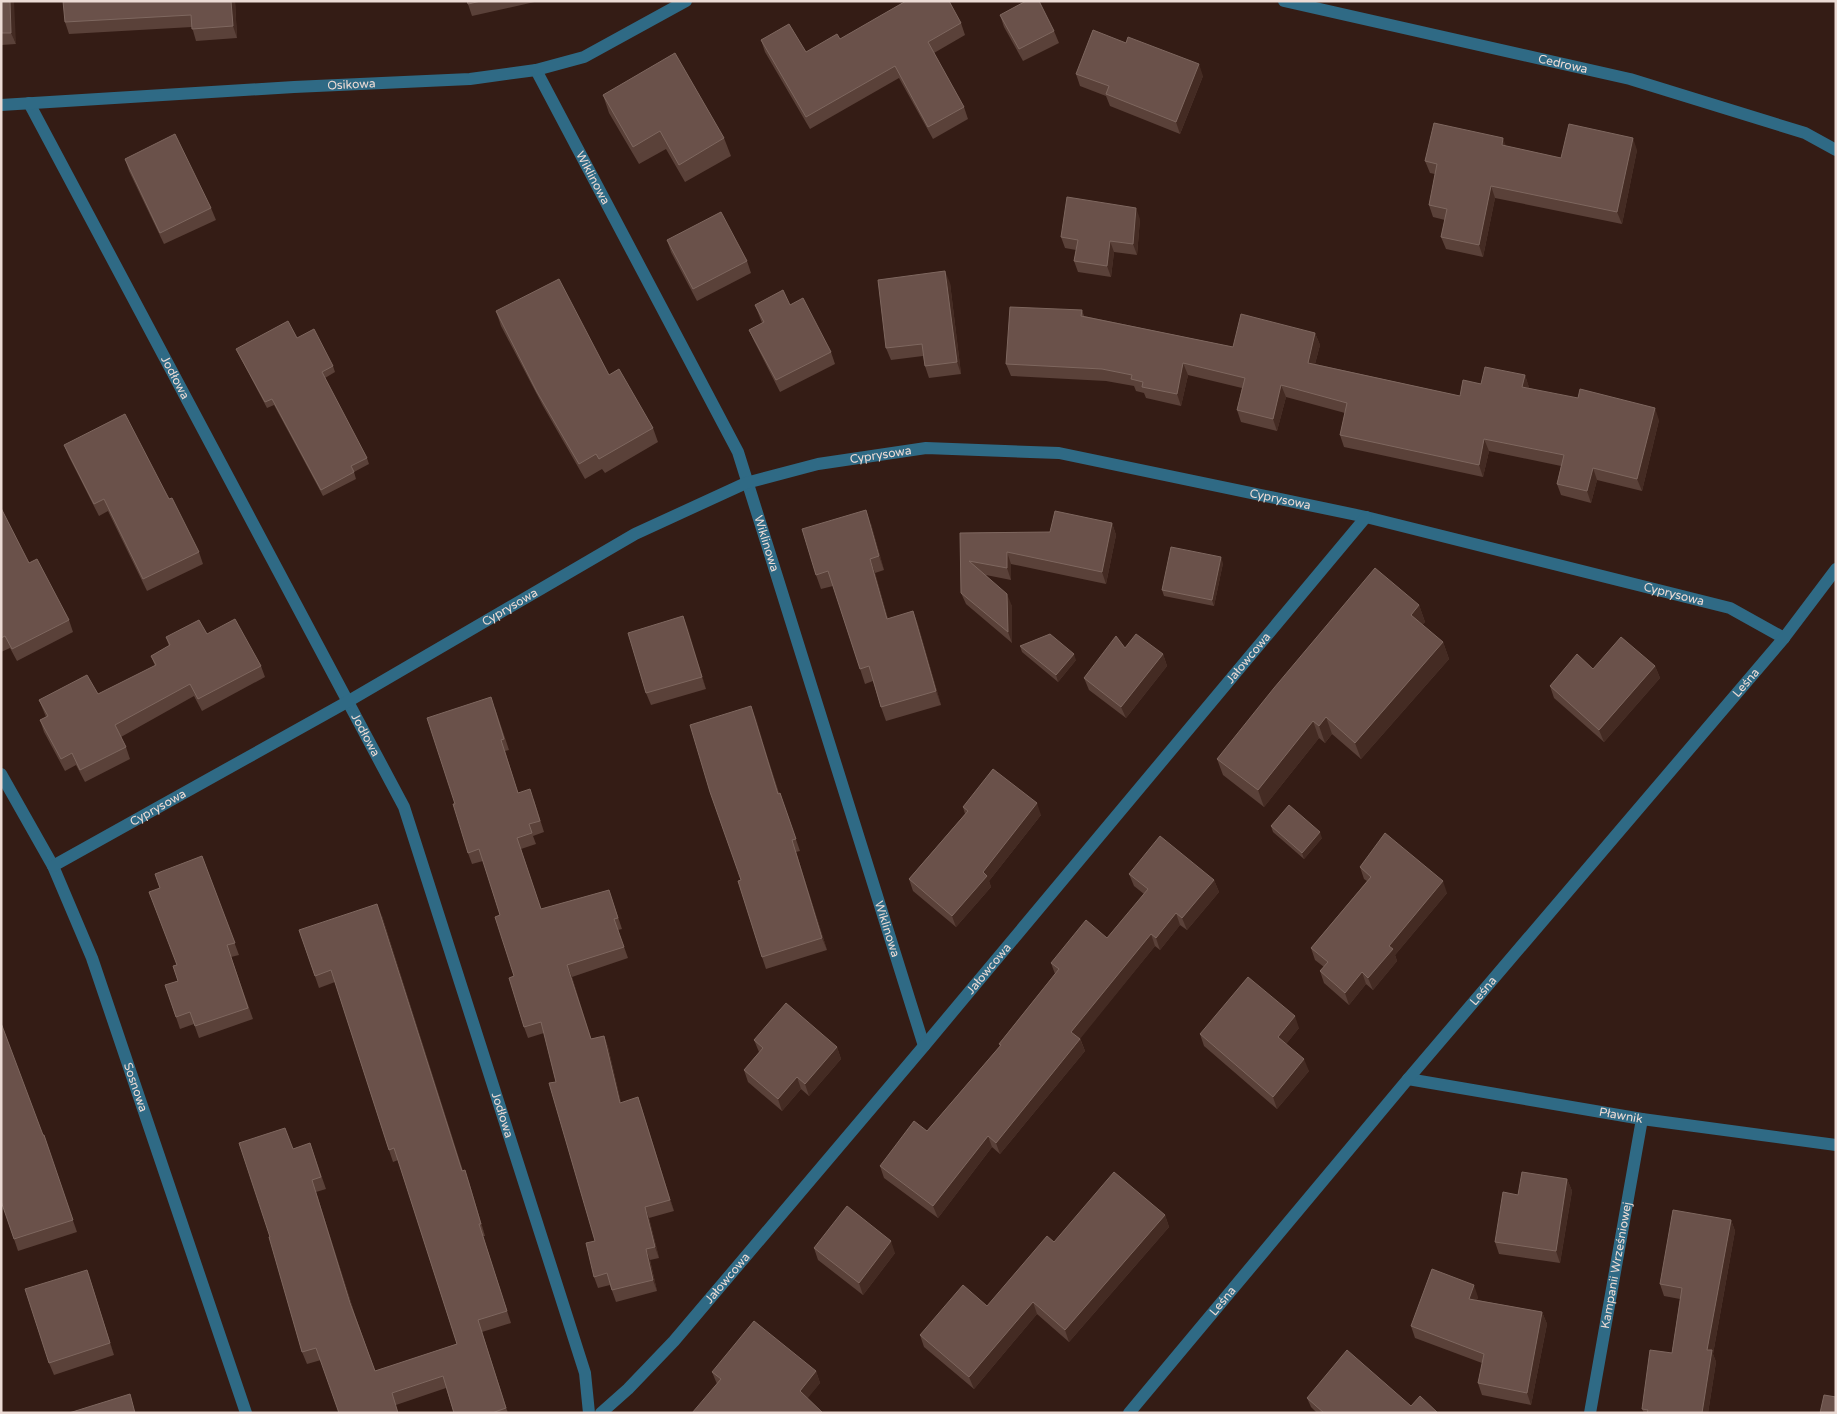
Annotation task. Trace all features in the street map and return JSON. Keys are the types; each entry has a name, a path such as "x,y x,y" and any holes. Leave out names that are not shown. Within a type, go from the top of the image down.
{"street":[{"name":"Osikowa","path":"1,105 284,87 470,79 536,70 584,57 686,1"},
{"name":"Cedrowa","path":"1284,1 1630,79 1805,133 1836,150"},
{"name":"Wiklinowa","path":"536,70 738,452 746,483 924,1046"},
{"name":"Jodłowa","path":"29,103 404,807 585,1373 588,1413"},
{"name":"Cyprysowa","path":"53,866 347,702 635,534 746,483 818,464 926,448 1059,452 1366,517 1730,608 1784,638"},
{"name":"Jałowcowa","path":"601,1413 628,1389 674,1341 924,1046 1366,517"},
{"name":"Leśna","path":"1130,1413 1408,1078 1784,638 1836,569"},
{"name":"Sosnowa","path":"1,774 53,866 92,958 246,1413"},
{"name":"Pławnik","path":"1408,1078 1642,1119 1836,1145"},
{"name":"Kampanii Wrześniowej","path":"1590,1413 1642,1119"}],"building":[{"path":"1,1 10,1 11,33 1,33"},
{"path":"63,1 231,1 233,26 192,29 191,15 65,22"},
{"path":"467,1 481,1 468,4"},
{"path":"906,1 949,1 961,23 928,42 964,107 928,127 895,66 806,117 761,40 789,24 806,52 837,34 840,39"},
{"path":"1026,1 1039,1 1054,31 1019,49 1000,15"},
{"path":"1093,30 1126,43 1128,37 1199,64 1176,122 1106,94 1109,86 1076,74"},
{"path":"675,53 724,138 679,165 660,131 633,147 603,95"},
{"path":"1434,123 1503,138 1502,145 1561,158 1569,124 1633,138 1617,212 1491,186 1479,245 1441,237 1447,209 1429,205 1437,164 1425,161"},
{"path":"175,134 211,208 160,233 125,159"},
{"path":"1067,197 1136,208 1133,244 1110,241 1107,266 1074,261 1078,240 1061,237"},
{"path":"721,212 747,261 693,289 667,240"},
{"path":"945,271 957,362 925,366 922,344 886,348 878,280"},
{"path":"559,279 609,375 619,369 653,428 599,459 596,454 579,464 537,392 496,311"},
{"path":"783,290 790,305 803,298 831,352 776,380 749,330 764,322 755,305"},
{"path":"1010,307 1082,310 1081,316 1233,347 1241,314 1315,333 1308,363 1460,396 1463,380 1481,384 1485,367 1525,375 1522,387 1578,398 1580,389 1655,408 1637,479 1593,468 1587,491 1557,484 1564,455 1484,439 1479,465 1340,435 1347,403 1281,385 1273,419 1237,410 1245,378 1183,363 1177,394 1142,387 1143,382 1131,379 1132,375 1102,369 1006,364"},
{"path":"288,321 297,338 314,329 333,366 322,372 367,458 351,466 354,472 321,490 272,399 265,402 236,349"},
{"path":"125,414 169,499 172,498 199,552 143,579 104,499 94,504 64,445"},
{"path":"1,508 29,563 37,559 69,620 12,649 5,636 1,638"},
{"path":"866,510 879,556 870,559 887,619 913,611 936,691 881,707 869,666 860,669 828,571 816,575 802,529"},
{"path":"1055,511 1112,523 1102,572 1007,552 1007,568 969,561 1007,594 1008,632 961,593 960,533 1050,532"},
{"path":"1171,547 1221,557 1212,600 1162,590"},
{"path":"1375,568 1419,605 1411,615 1443,642 1355,743 1326,717 1319,726 1313,721 1258,790 1217,759"},
{"path":"683,616 702,677 646,693 628,633"},
{"path":"235,619 261,666 198,699 190,684 115,725 126,747 80,770 72,753 61,759 40,720 48,716 39,700 87,675 98,694 156,665 151,656 170,645 166,637 199,620 207,634"},
{"path":"1050,634 1074,654 1056,675 1020,646"},
{"path":"1136,634 1163,654 1121,707 1084,678 1116,636 1125,648"},
{"path":"1621,637 1655,666 1599,730 1550,686 1577,654 1593,669"},
{"path":"491,697 504,739 501,740 518,793 530,789 540,821 529,824 532,833 517,838 541,909 609,890 618,918 614,919 624,947 567,965 591,1039 604,1036 620,1103 638,1097 670,1200 645,1207 655,1247 646,1249 653,1280 612,1290 607,1273 594,1277 586,1243 595,1241 549,1083 556,1082 541,1022 524,1027 509,978 514,976 495,917 500,915 479,849 468,853 453,804 455,804 427,718"},
{"path":"751,706 778,794 780,793 796,839 792,840 822,938 762,957 738,881 741,880 710,792 690,725"},
{"path":"993,769 1037,803 983,872 987,876 952,916 909,879 968,811 963,807"},
{"path":"1289,805 1320,832 1302,853 1271,826"},
{"path":"1385,833 1443,881 1389,946 1393,949 1368,978 1362,972 1345,993 1320,971 1328,962 1311,948 1371,877 1360,867"},
{"path":"1160,836 1214,880 1182,918 1176,913 1156,938 1151,934 1071,1032 1080,1039 996,1143 988,1136 933,1206 880,1166 914,1121 927,1131 1001,1045 999,1044 1059,969 1051,963 1086,920 1107,938 1148,889 1129,874"},
{"path":"202,856 235,943 227,945 248,1008 195,1026 190,1012 176,1017 165,985 178,981 173,966 177,965 149,892 160,888 155,874"},
{"path":"377,904 462,1171 465,1170 481,1224 479,1224 507,1311 478,1320 506,1408 492,1413 454,1413 443,1376 392,1393 398,1413 339,1413 316,1348 302,1352 270,1237 239,1143 285,1128 293,1149 310,1143 321,1177 312,1180 350,1303 375,1371 457,1344 394,1148 389,1150 331,970 315,976 299,930"},
{"path":"1248,977 1295,1016 1278,1037 1304,1059 1273,1097 1200,1034"},
{"path":"786,1003 837,1047 805,1084 797,1077 778,1099 744,1070 763,1048 754,1040"},
{"path":"1,1023 44,1135 73,1220 14,1239 1,1201"},
{"path":"1114,1172 1165,1215 1065,1330 1033,1302 969,1377 920,1335 963,1285 987,1306 1047,1236 1054,1242"},
{"path":"1522,1172 1567,1179 1556,1251 1495,1242 1503,1192 1518,1195"},
{"path":"847,1206 891,1241 859,1283 814,1248"},
{"path":"1673,1210 1731,1220 1707,1350 1712,1350 1702,1413 1647,1413 1648,1410 1642,1409 1650,1350 1672,1353 1682,1288 1660,1284"},
{"path":"1432,1269 1474,1285 1469,1299 1542,1312 1527,1393 1478,1383 1484,1354 1411,1326"},
{"path":"87,1270 110,1343 49,1363 25,1289"},
{"path":"754,1321 816,1371 800,1391 823,1413 692,1413 721,1379 712,1372"},
{"path":"1347,1350 1411,1406 1420,1396 1438,1413 1324,1413 1307,1398"},
{"path":"130,1394 135,1413 69,1413"},
{"path":"1824,1395 1836,1397 1836,1413 1820,1413"}]}
